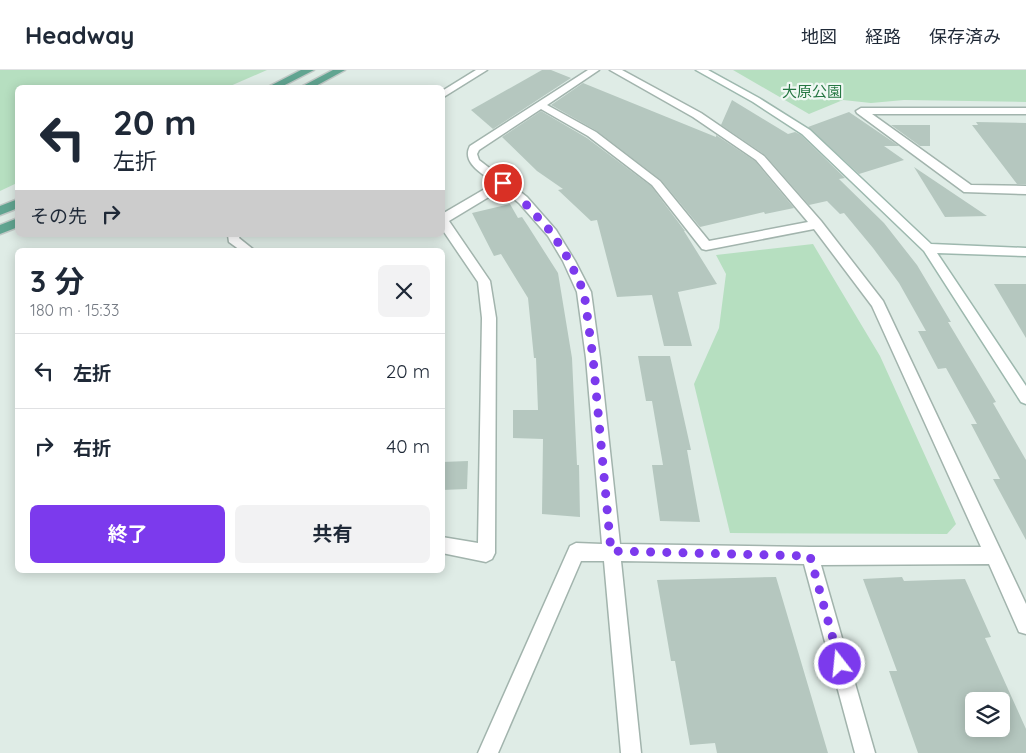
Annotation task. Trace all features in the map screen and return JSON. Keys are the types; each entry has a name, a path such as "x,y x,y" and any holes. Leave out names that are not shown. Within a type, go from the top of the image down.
{"main road":[{"path":"276,85 309,70"},
{"path":"308,85 340,70"},
{"path":"0,211 15,204"},
{"path":"0,230 15,223"}],"street":[{"path":"445,93 482,70"},
{"path":"594,70 474,148 472,154 474,161 522,200 552,233 569,260 584,292 593,358 631,753"},
{"path":"615,70 697,115 760,158 817,224 878,304 1026,625"},
{"path":"701,70 756,100 806,132 928,248 1026,398"},
{"path":"541,105 592,134 656,183 706,246 817,224"},
{"path":"1026,111 861,111 968,189 1026,190"},
{"path":"445,218 503,183"},
{"path":"445,222 484,281 489,318 486,553 445,546"},
{"path":"233,237 232,239 245,248"},
{"path":"928,248 1026,252"},
{"path":"488,753 576,552 611,551 810,556 994,554"},
{"path":"810,556 865,753"}],"green space":[{"path":"0,70 267,70 233,85 15,85 15,184 0,191"},
{"name":"大原公園","path":"733,70 1026,70 1026,102 904,100 871,103 843,100 809,114"},
{"path":"813,244 880,356 956,524 947,534 730,533 694,384 719,328 726,274 716,255"}],"building":[{"path":"542,70 551,70 571,78 493,129 471,110"},
{"path":"583,83 716,137 716,135 755,161 794,208 765,214 764,212 700,227 661,180 597,131 551,105"},
{"path":"732,100 788,134 795,132 801,135 845,178 839,179 884,223 917,265 951,322 948,322 996,402 993,403 1026,460 1026,540 993,479 1000,479 971,424 977,424 946,368 938,369 918,331 926,331 899,283 844,213 840,214 827,201 809,205 765,155 721,125"},
{"path":"541,111 587,138 651,186 685,231 717,284 678,292 692,346 664,346 652,295 617,297 597,220 591,221 558,190 563,189 537,171 502,137"},
{"path":"849,112 899,146 884,146 904,160 859,174 808,127"},
{"path":"976,122 1026,123 1026,184 1017,184 972,125 978,125"},
{"path":"891,125 930,125 930,146 920,146"},
{"path":"914,167 987,216 945,217"},
{"path":"510,204 518,218 522,217 558,273 572,358 577,465 579,465 580,517 542,514 543,439 513,438 513,410 538,410 536,358 534,358 528,298 501,254 494,256 472,213"},
{"path":"994,284 1026,284 1026,338"},
{"path":"638,356 670,356 691,450 687,450 700,522 660,521 652,465 663,465 652,401 646,401"},
{"path":"468,461 467,489 445,490 445,462"},
{"path":"776,577 828,753 717,753 715,743 690,745 675,661 671,661 657,580"},
{"path":"902,577 904,581 965,579 991,637 985,638 1009,692 965,692 965,737 1010,737 1010,693 1026,729 1026,753 918,753 889,671 897,671 863,579"}],"route":[{"path":"503,183 522,200 552,233 569,260 584,292 593,358 611,551 810,556 840,664"}]}
